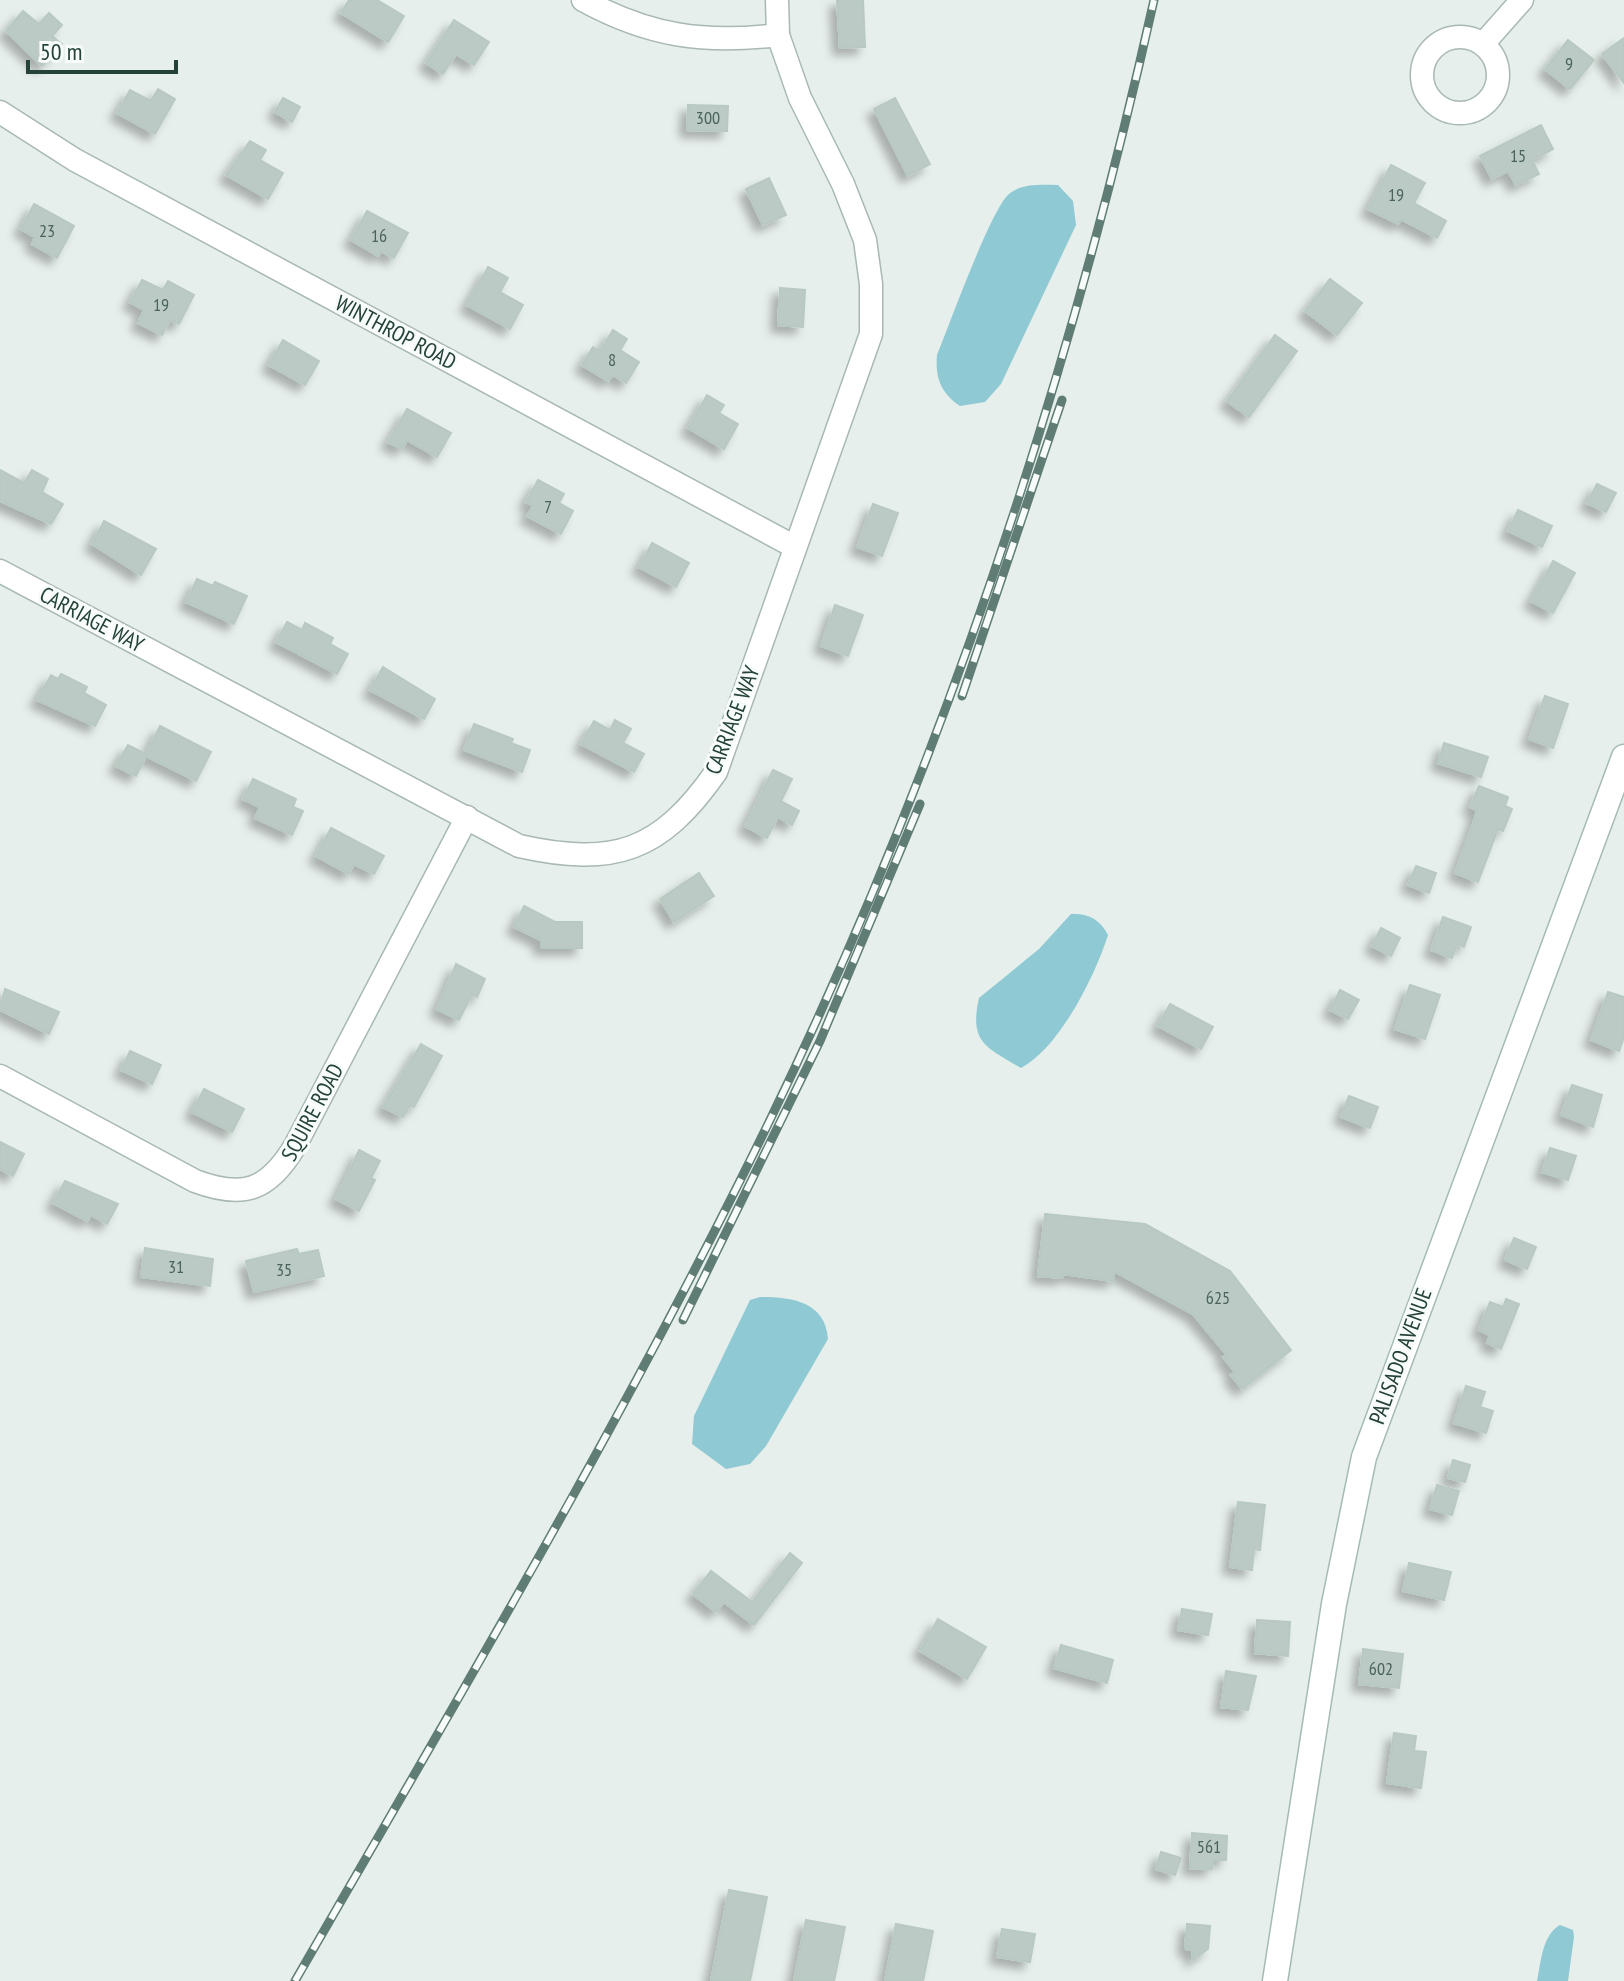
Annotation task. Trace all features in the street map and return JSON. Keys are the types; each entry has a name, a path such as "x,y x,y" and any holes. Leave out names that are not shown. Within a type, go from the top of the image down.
{"main road":[{"name":"PALISADO AVENUE","path":"1275,1981 1334,1604 1364,1457 1624,757"}],"street":[{"path":"583,0 622,21 688,37 735,41 778,35"},
{"name":"CARRIAGE WAY","path":"0,571 519,846 554,854 595,856 652,840 693,805 716,772 871,334 871,284 865,240 843,184 800,98 778,35 777,0"},
{"path":"1483,44 1522,0"},
{"name":"WINTHROP ROAD","path":"0,112 75,160 795,547"},
{"name":"SQUIRE ROAD","path":"0,1076 195,1181 222,1191 254,1187 267,1181 280,1171 295,1146 467,817"}],"water":[{"path":"1058,185 1073,201 1076,225 1001,384 985,402 960,406 948,396 941,384 937,355 981,244 1001,204 1014,190 1026,186"},
{"path":"1071,914 1093,918 1108,935 1085,990 1062,1028 1035,1058 1021,1068 983,1042 976,1025 979,998 1039,949"},
{"path":"760,1297 794,1300 813,1309 825,1326 828,1339 766,1446 750,1464 726,1469 692,1444 694,1416 750,1300"},
{"path":"1560,1925 1573,1930 1574,1937 1568,1981 1537,1981 1546,1942"}],"building":[{"path":"349,0 377,0 404,16 388,42 341,13"},
{"path":"837,0 863,0 865,47 840,48"},
{"path":"23,11 39,24 49,13 62,25 52,36 62,44 42,66 6,31"},
{"path":"454,20 489,42 474,65 456,54 443,74 426,63"},
{"path":"1624,38 1624,83 1602,54"},
{"path":"1568,40 1594,60 1570,89 1545,69"},
{"path":"158,89 175,99 155,134 117,113 130,90 151,101"},
{"path":"283,98 300,107 292,122 275,112"},
{"path":"895,98 930,164 908,176 874,109"},
{"path":"688,105 728,106 727,131 687,130"},
{"path":"1541,125 1553,149 1532,160 1539,174 1516,185 1508,171 1492,179 1480,156"},
{"path":"250,141 266,150 260,160 283,173 268,199 226,175"},
{"path":"1391,165 1425,183 1414,203 1446,221 1437,238 1401,219 1398,224 1368,209"},
{"path":"769,178 786,215 763,225 746,189"},
{"path":"34,204 74,226 57,258 32,244 35,237 21,229"},
{"path":"367,211 408,233 394,258 381,251 378,256 351,240"},
{"path":"488,267 508,278 500,292 523,305 510,329 467,305"},
{"path":"1330,279 1362,303 1337,335 1305,311"},
{"path":"142,280 163,290 168,281 194,295 179,324 170,320 162,335 138,323 144,310 130,302"},
{"path":"780,288 805,290 803,327 778,325"},
{"path":"613,330 627,339 620,350 639,362 626,383 613,375 608,381 582,365 593,347 600,351"},
{"path":"1275,335 1297,351 1249,417 1227,401"},
{"path":"283,340 319,361 305,385 269,365"},
{"path":"707,395 724,405 719,413 738,424 724,449 688,428"},
{"path":"407,409 451,433 437,457 407,440 402,449 388,442"},
{"path":"0,470 24,483 32,470 48,479 42,492 63,504 51,524 0,501"},
{"path":"538,480 564,494 559,503 573,511 561,534 527,516 533,506 526,502"},
{"path":"1597,484 1616,493 1606,512 1587,503"},
{"path":"873,504 898,513 882,556 857,547"},
{"path":"1518,510 1552,526 1542,547 1508,531"},
{"path":"104,521 156,549 141,575 92,544"},
{"path":"652,543 689,563 676,587 639,567"},
{"path":"1553,561 1575,573 1553,613 1531,601"},
{"path":"197,579 213,586 215,582 247,596 234,624 186,602"},
{"path":"835,605 863,615 848,656 821,646"},
{"path":"287,622 302,630 305,623 333,638 330,644 348,654 337,674 276,642"},
{"path":"383,667 435,699 424,719 370,690"},
{"path":"61,674 87,687 84,693 106,705 95,726 37,700 51,675 58,679"},
{"path":"1545,696 1568,704 1553,748 1529,739"},
{"path":"615,720 631,729 623,743 644,754 634,772 581,744 594,721 610,730"},
{"path":"474,724 513,739 511,743 530,750 522,772 464,750"},
{"path":"160,726 211,752 196,781 146,756 136,776 116,766 128,745 146,754"},
{"path":"1444,743 1488,757 1481,777 1438,763"},
{"path":"773,770 792,779 781,801 799,811 792,825 778,817 767,838 745,826"},
{"path":"253,779 296,799 293,807 303,811 292,835 255,818 260,807 243,799"},
{"path":"1479,786 1508,797 1505,806 1512,809 1503,831 1498,829 1478,882 1455,873 1477,810 1470,807"},
{"path":"331,828 384,856 374,874 354,864 349,874 316,856"},
{"path":"1416,866 1436,873 1429,893 1408,885"},
{"path":"699,873 714,896 674,922 660,899"},
{"path":"524,906 555,922 582,922 582,948 541,948 541,940 514,927"},
{"path":"1443,917 1471,927 1464,947 1457,944 1452,958 1431,950"},
{"path":"1381,928 1400,938 1391,956 1372,946"},
{"path":"456,964 485,979 477,997 472,994 459,1020 437,1009"},
{"path":"1410,985 1440,995 1425,1039 1395,1029"},
{"path":"5,989 59,1012 49,1034 0,1010"},
{"path":"1340,990 1359,1000 1348,1019 1330,1010"},
{"path":"1608,992 1624,997 1624,1037 1619,1051 1591,1040"},
{"path":"1170,1004 1213,1027 1201,1049 1158,1026"},
{"path":"421,1044 442,1056 414,1107 410,1105 403,1117 383,1107"},
{"path":"130,1051 161,1065 152,1084 121,1070"},
{"path":"1572,1085 1602,1095 1593,1127 1561,1115"},
{"path":"204,1089 244,1109 232,1132 192,1112"},
{"path":"1349,1096 1378,1107 1370,1128 1341,1117"},
{"path":"0,1142 24,1154 13,1176 0,1169"},
{"path":"1550,1148 1576,1156 1568,1180 1542,1172"},
{"path":"359,1150 380,1161 371,1178 375,1180 359,1211 336,1199"},
{"path":"65,1181 118,1204 107,1224 91,1215 87,1221 53,1203"},
{"path":"1045,1214 1145,1224 1230,1271 1291,1350 1242,1389 1231,1375 1235,1372 1223,1357 1227,1355 1193,1314 1114,1271 1114,1281 1063,1274 1063,1278 1038,1276"},
{"path":"1514,1238 1536,1247 1527,1269 1505,1260"},
{"path":"145,1248 213,1259 210,1286 141,1277"},
{"path":"297,1249 299,1254 318,1250 324,1276 254,1292 246,1261"},
{"path":"1506,1299 1519,1304 1501,1349 1487,1343 1490,1335 1479,1330 1490,1302 1503,1307"},
{"path":"1466,1386 1485,1392 1480,1407 1493,1411 1486,1433 1454,1423"},
{"path":"1453,1460 1470,1465 1465,1482 1448,1478"},
{"path":"1437,1485 1459,1491 1452,1515 1430,1509"},
{"path":"1238,1502 1265,1505 1260,1550 1254,1549 1252,1570 1230,1567"},
{"path":"790,1553 802,1563 754,1625 724,1602 716,1612 693,1594 711,1571 752,1602"},
{"path":"1409,1563 1451,1572 1444,1600 1403,1591"},
{"path":"1182,1609 1212,1614 1208,1635 1178,1630"},
{"path":"938,1619 986,1647 967,1679 920,1651"},
{"path":"1257,1620 1290,1622 1288,1656 1255,1653"},
{"path":"1061,1645 1113,1660 1107,1683 1054,1668"},
{"path":"1363,1649 1403,1654 1399,1688 1359,1684"},
{"path":"1226,1671 1256,1676 1248,1710 1221,1707"},
{"path":"1394,1733 1416,1736 1414,1751 1426,1752 1421,1788 1387,1783"},
{"path":"1192,1833 1227,1836 1226,1860 1213,1860 1212,1869 1190,1868"},
{"path":"1161,1852 1181,1858 1175,1875 1156,1869"},
{"path":"729,1890 767,1897 750,1981 711,1981"},
{"path":"806,1920 845,1927 834,1981 794,1981"},
{"path":"896,1924 933,1931 923,1981 885,1981"},
{"path":"1187,1924 1210,1926 1208,1949 1192,1960 1193,1950 1185,1949"},
{"path":"1002,1929 1035,1934 1030,1962 997,1957"}],"railway":[{"path":"295,1981 540,1556 658,1340 769,1122 832,987 944,712 994,572 1082,288 1154,0"},
{"path":"962,696 1062,400"},
{"path":"683,1320 820,1041 920,804"}]}
